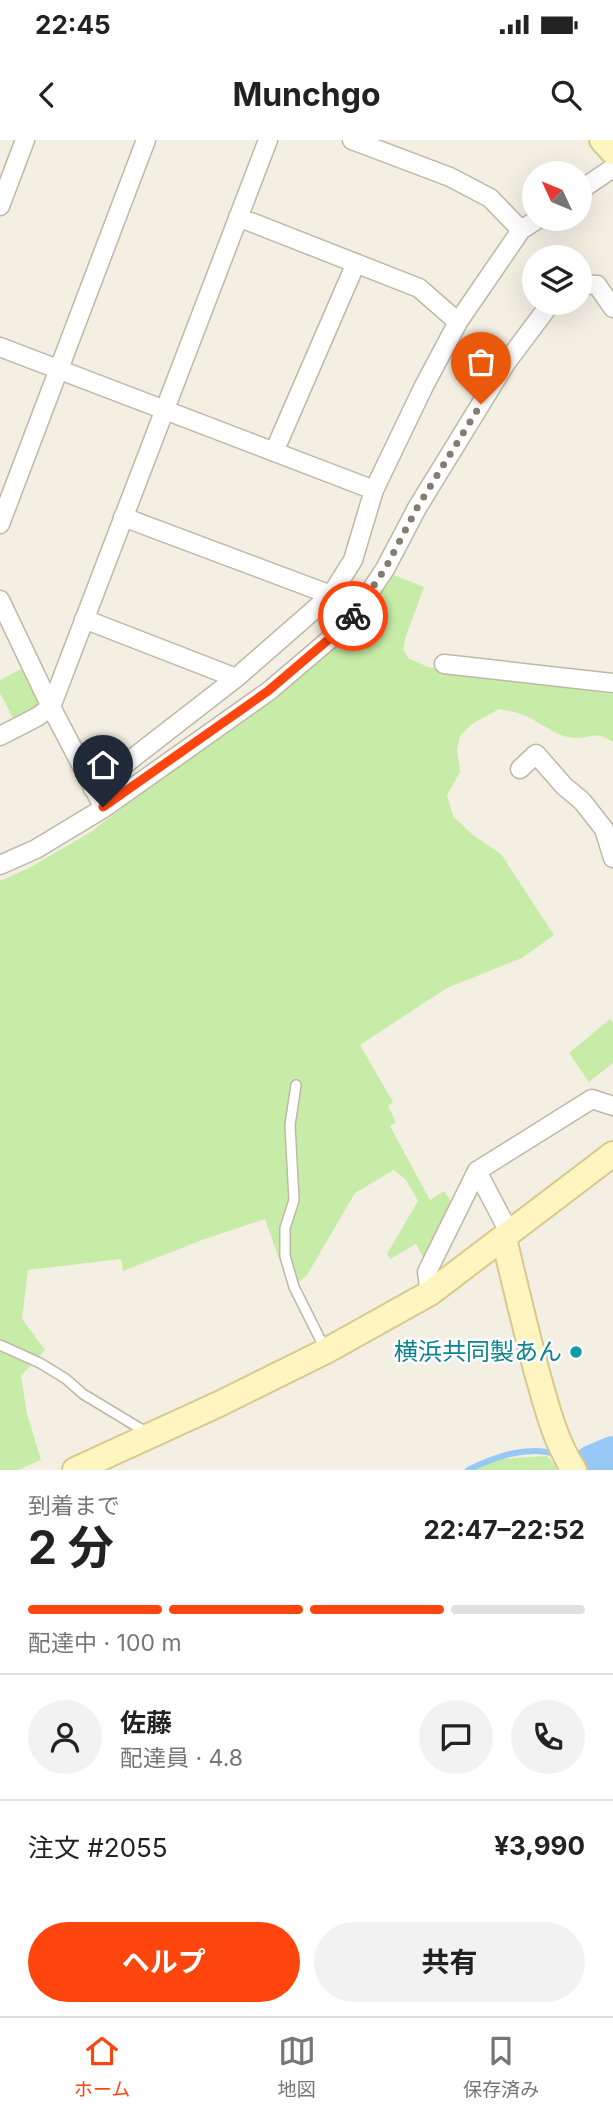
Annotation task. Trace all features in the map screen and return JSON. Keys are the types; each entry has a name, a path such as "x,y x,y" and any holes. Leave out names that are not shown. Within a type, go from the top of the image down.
{"street":[{"path":"0,206 25,140"},
{"path":"0,524 146,140"},
{"path":"0,736 51,707 268,140"},
{"path":"93,789 236,678 331,595 353,560 374,490 424,386 458,322 521,230 490,198 450,177 352,140"},
{"path":"602,140 613,152"},
{"path":"592,182 613,168"},
{"path":"238,217 419,288 458,322"},
{"path":"274,452 356,263"},
{"path":"592,285 597,285 613,308"},
{"path":"0,865 36,849 103,807 268,691 342,628 355,614 385,569 417,508 506,363 542,315"},
{"path":"0,347 374,490"},
{"path":"123,517 331,595"},
{"path":"1,605 103,807"},
{"path":"83,619 236,678"},
{"path":"444,664 613,683"},
{"path":"520,769 536,754 604,829 613,858"},
{"path":"429,1293 427,1272 477,1171 592,1099 613,1106"},
{"path":"75,1470 326,1351 429,1293 613,1154"},
{"path":"477,1171 507,1236 521,1312 546,1405 557,1438 574,1470"}],"lane":[{"path":"296,1085 290,1125 294,1200 285,1228 285,1256 294,1287 326,1351"},
{"path":"0,1345 57,1373 83,1394 150,1435"}],"green space":[{"path":"391,574 424,587 403,649 408,658 428,667 478,676 613,694 613,742 598,735 576,738 563,736 523,715 499,709 472,724 460,736 457,749 460,772 447,795 453,816 473,835 501,854 554,935 522,958 447,988 360,1045 393,1102 388,1106 396,1122 390,1126 430,1200 444,1191 455,1207 424,1259 416,1244 390,1259 387,1254 418,1201 406,1180 394,1170 355,1193 307,1275 290,1290 265,1219 123,1271 121,1259 28,1270 22,1319 45,1350 21,1376 27,1414 41,1460 18,1470 0,1470 0,881 29,868 89,833 280,690"},
{"path":"21,669 40,707 14,720 0,693 0,680"},
{"path":"610,1019 613,1023 613,1063 589,1082 569,1053"},
{"path":"547,1456 559,1470 474,1470 498,1459"}],"waterway":[{"path":"468,1470 500,1457 522,1452 556,1454"},
{"path":"592,1464 613,1455"},
{"path":"577,1460 592,1464"}],"way so far":[{"path":"353,616 385,569 417,508 481,404"}],"place":[{"name":"横浜共同製あん","path":"576,1352"}],"route":[{"path":"103,807 268,691 353,616"}]}
